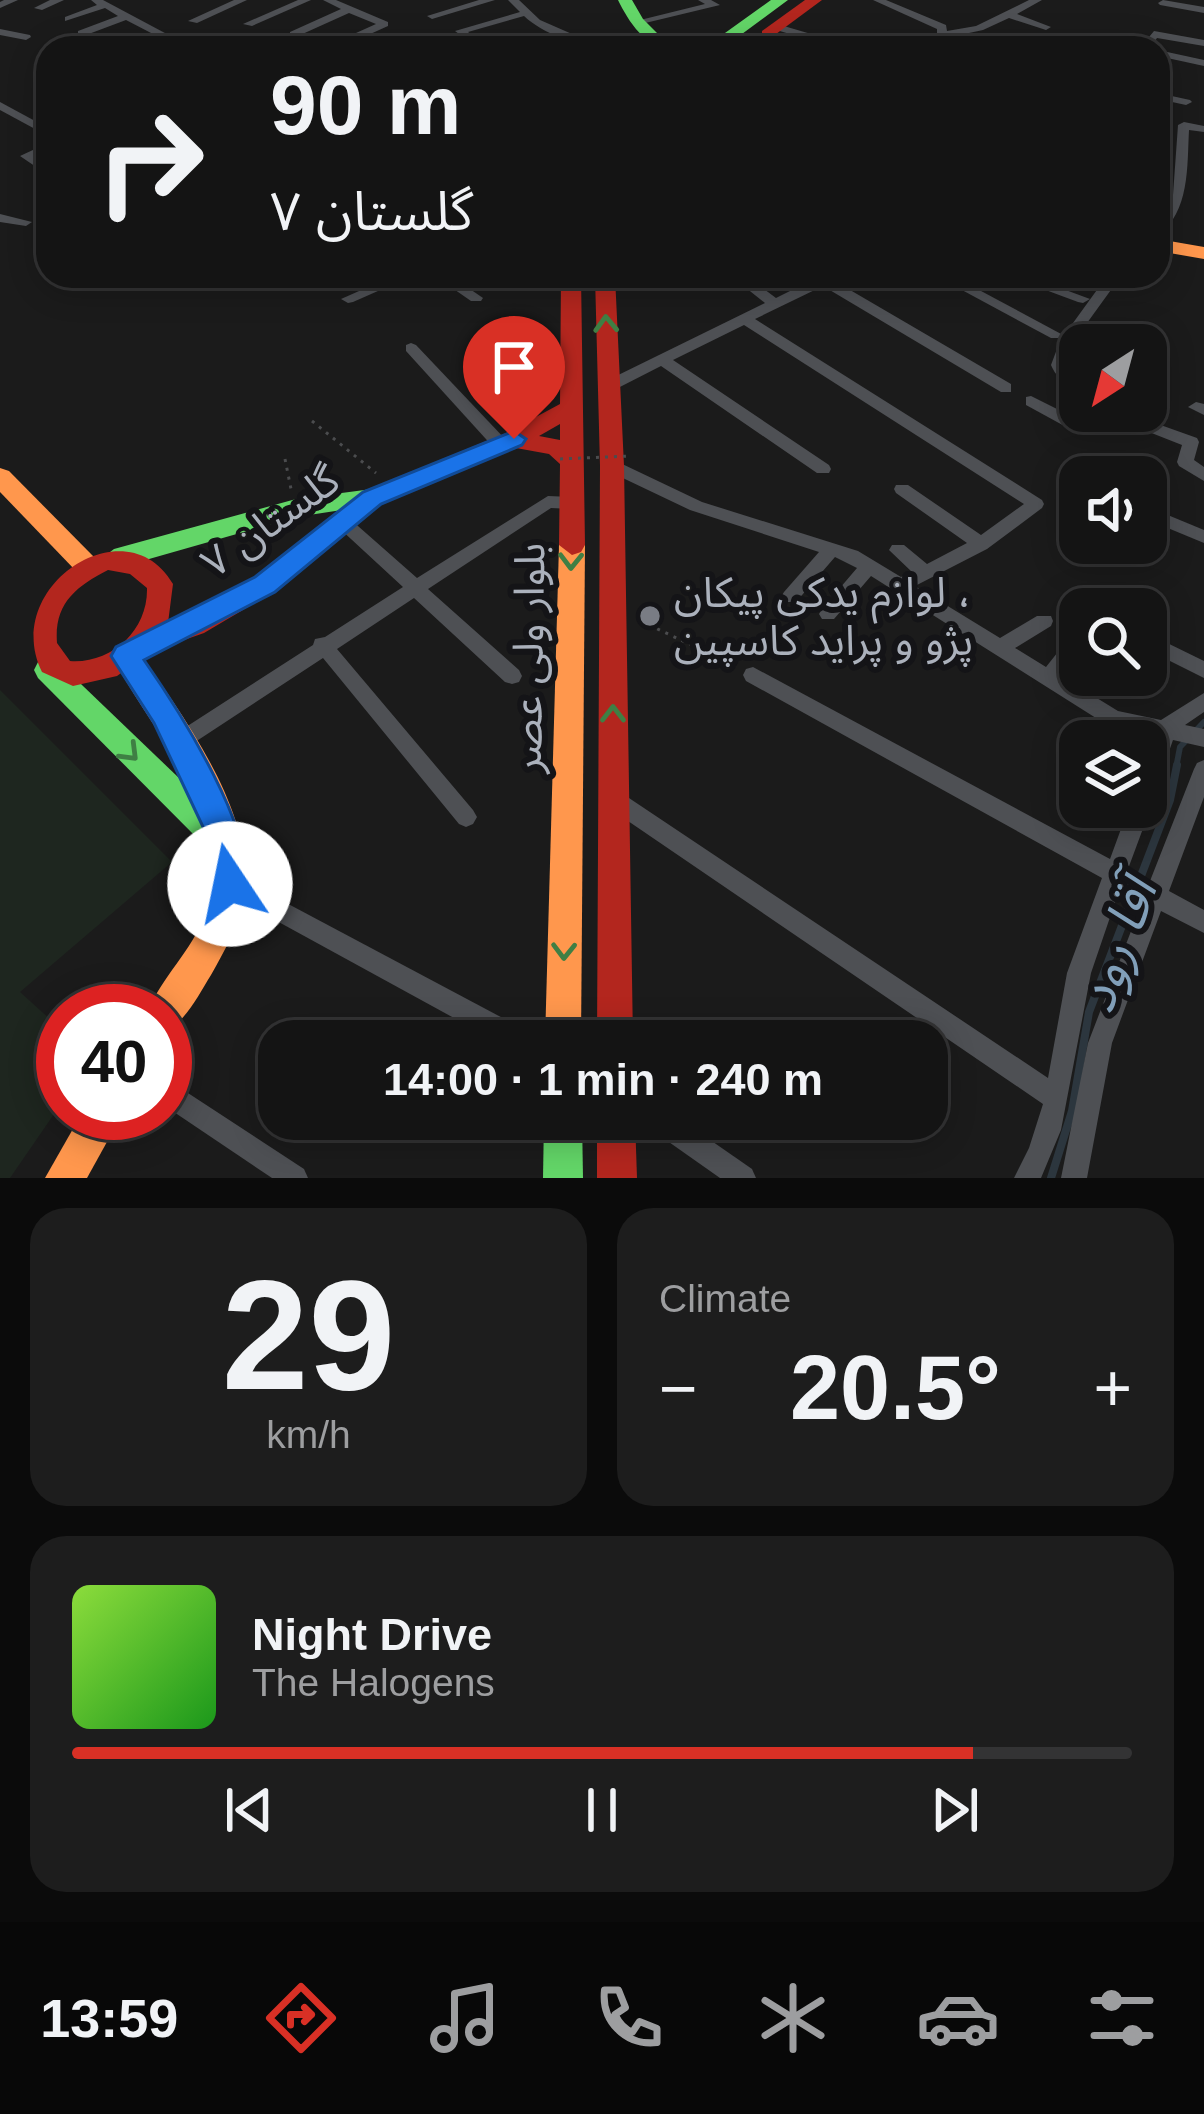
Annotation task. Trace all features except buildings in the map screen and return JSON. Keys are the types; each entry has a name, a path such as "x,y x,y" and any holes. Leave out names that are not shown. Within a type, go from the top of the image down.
{"main road":[{"path":"608,0 632,23"},
{"path":"734,36 815,0"},
{"path":"758,36 779,13"},
{"path":"1170,247 1204,254"},
{"name":"بلوار ولی عصر","path":"563,288 574,406 567,461 572,503 563,1020"},
{"name":"بلوار ولی عصر","path":"605,288 609,386 621,461 614,608 615,1020"},
{"name":"گلستان ۷","path":"134,650 194,625 265,584 384,493 507,442 574,406"},
{"path":"507,442 556,447 567,461"},
{"path":"0,477 97,562 137,565 160,584 162,613 134,650 86,671 48,670"},
{"path":"229,847 48,670 29,661 18,646 16,628 23,606 55,577 97,562 296,508 384,493"},
{"path":"134,650 229,847 230,884 216,929 183,984"},
{"path":"65,1178 88,1140"},
{"path":"562,1140 563,1178"},
{"path":"616,1140 617,1178"}],"street":[{"path":"0,5 13,0"},
{"path":"39,8 59,0"},
{"path":"69,19 127,0"},
{"path":"193,21 242,0"},
{"path":"248,24 306,0"},
{"path":"328,0 384,24 362,36"},
{"path":"294,34 376,0"},
{"path":"432,16 490,0"},
{"path":"513,0 522,14 572,36"},
{"path":"632,23 715,5 703,0"},
{"path":"1015,0 1032,2"},
{"path":"942,35 1032,2"},
{"path":"883,17 891,3 942,27 942,35"},
{"path":"104,4 165,36"},
{"path":"1163,4 1204,10"},
{"path":"779,13 824,36"},
{"path":"466,36 460,32 522,14"},
{"path":"1008,14 1046,27"},
{"path":"82,33 126,16"},
{"path":"0,32 26,38"},
{"path":"1170,37 1204,43"},
{"path":"1170,56 1204,63"},
{"path":"1170,99 1186,102"},
{"path":"0,105 36,126"},
{"path":"1170,211 1179,195 1184,125 1204,129"},
{"path":"0,218 26,222"},
{"path":"348,299 375,288"},
{"path":"461,288 476,298"},
{"path":"754,288 775,304"},
{"path":"609,386 807,288"},
{"path":"843,288 1006,388"},
{"path":"966,288 1056,335"},
{"path":"1013,313 1033,288"},
{"path":"1058,288 1083,299"},
{"path":"1079,324 1105,288"},
{"path":"744,319 1036,505 981,544 898,586"},
{"path":"411,348 507,442"},
{"path":"662,360 823,469"},
{"path":"1031,401 1059,416"},
{"path":"1165,432 1191,442 1185,462 1204,475"},
{"path":"621,461 696,506 860,561 1121,720"},
{"path":"902,490 981,544"},
{"path":"178,742 322,644 548,502 572,503"},
{"path":"1167,521 1204,537"},
{"path":"344,523 512,676"},
{"path":"790,598 831,550"},
{"path":"898,550 924,572"},
{"path":"828,614 860,561"},
{"path":"998,649 1045,621"},
{"path":"322,644 466,817"},
{"path":"1167,651 1204,670"},
{"path":"1047,679 1059,664"},
{"path":"753,675 1204,922"},
{"path":"1167,727 1204,701"},
{"path":"1167,727 1204,738"},
{"path":"1074,1178 1100,1043 1202,780"},
{"path":"613,799 1056,1098"},
{"path":"1029,1177 1056,1098 1081,965 1133,828"},
{"path":"230,884 481,1020"},
{"path":"192,1109 295,1178"},
{"path":"688,1140 743,1178"}],"path":[{"path":"312,421 384,493"},
{"path":"285,460 296,508"},
{"path":"567,461 621,461"},
{"path":"614,608 753,675"}],"shaded area":[{"path":"0,690 172,862 20,992 36,1007 36,1140 10,1178 0,1178"}],"waterway":[{"name":"آقا رود","path":"1176,768 1180,747 1204,722"},
{"name":"آقا رود","path":"1051,1178 1072,1111 1089,1012 1170,800 1177,765"}],"traffic: fast":[{"path":"625,0 637,22 654,36"},
{"path":"730,36 781,0"},
{"path":"114,559 296,508 372,498"},
{"path":"48,670 217,836"},
{"path":"563,1140 563,1178"}],"traffic: slow":[{"path":"1170,247 1204,253"},
{"path":"0,477 85,564"},
{"path":"563,1020 572,545"},
{"path":"126,656 198,772 224,839 227,899 216,929 184,984"},
{"path":"65,1178 88,1140"}],"traffic: jam":[{"path":"767,34 815,0"},
{"path":"571,288 572,545"},
{"path":"605,288 612,466 615,1020"},
{"path":"142,643 194,625 265,584 372,498 514,439 574,406"},
{"path":"514,439 556,447 574,463"},
{"path":"105,560 137,565 160,584 157,617 149,633 123,659 90,673 61,671 46,655 43,643 47,608 69,580 105,560"},
{"path":"616,1140 617,1178"}],"place":[{"name":"لوازم یدکی پیکان ، پژو و پراید کاسپین","path":"650,616"}],"route":[{"path":"230,884 229,847 165,715 126,656 142,644 194,625 265,584 372,498 514,439"}]}
